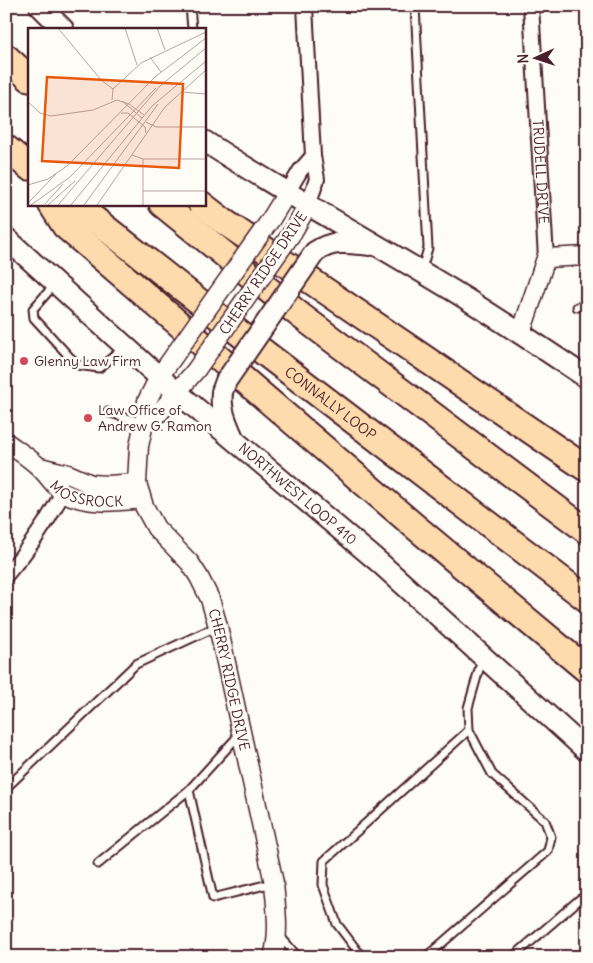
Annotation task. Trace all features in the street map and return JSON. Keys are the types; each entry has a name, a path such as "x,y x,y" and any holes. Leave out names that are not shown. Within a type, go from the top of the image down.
{"highway":[{"path":"6,57 28,77"},
{"path":"6,148 28,167"},
{"path":"52,205 65,226 412,524 587,670"},
{"name":"CONNALLY LOOP","path":"76,205 266,354 587,599"},
{"path":"163,205 301,316 587,531"},
{"path":"202,205 587,469"}],"main road":[{"path":"40,6 59,19"},
{"path":"205,142 287,193 421,272 521,334 587,378"},
{"name":"NORTHWEST LOOP 410","path":"6,238 178,393 380,563 587,751"},
{"path":"233,439 224,416 221,401 226,381 315,252 325,245 341,242 377,246"}],"street":[{"name":"CHERRY RIDGE DRIVE","path":"144,423 160,412 196,370 292,233 308,205 317,179 313,156 305,6"},
{"name":"TRUDELL DRIVE","path":"521,334 546,258 531,6"},
{"name":"CHERRY RIDGE DRIVE","path":"273,957 277,933 274,883 218,626 210,600 199,577 190,563 156,528 139,491 139,446 147,401 159,376 271,219 300,171 313,156"},
{"path":"546,258 587,256"},
{"name":"MOSSROCK","path":"6,442 40,467 63,492 86,500 99,502 139,491"},
{"name":"MOSSROCK","path":"40,467 68,474 91,484 139,491"},
{"path":"6,575 40,533 63,492"}],"lane":[{"path":"190,6 192,28"},
{"path":"415,6 428,248 421,272"},
{"path":"56,282 33,309 34,318 77,365 99,368 126,346"},
{"path":"577,307 587,306"},
{"path":"107,412 144,423"},
{"path":"6,788 136,664 218,626"},
{"path":"426,957 548,851 551,837 545,821 492,774 469,730 468,708 483,656"},
{"path":"362,957 337,924 323,885 324,861 469,730"},
{"path":"98,864 190,790 241,732"},
{"path":"190,790 213,898 274,883"},
{"path":"513,957 580,898 587,896"},
{"path":"277,933 298,957"}],"place":[{"name":"Glenny Law Firm","path":"24,361"},
{"name":"Law Office of Andrew G. Ramon","path":"88,418"}]}
